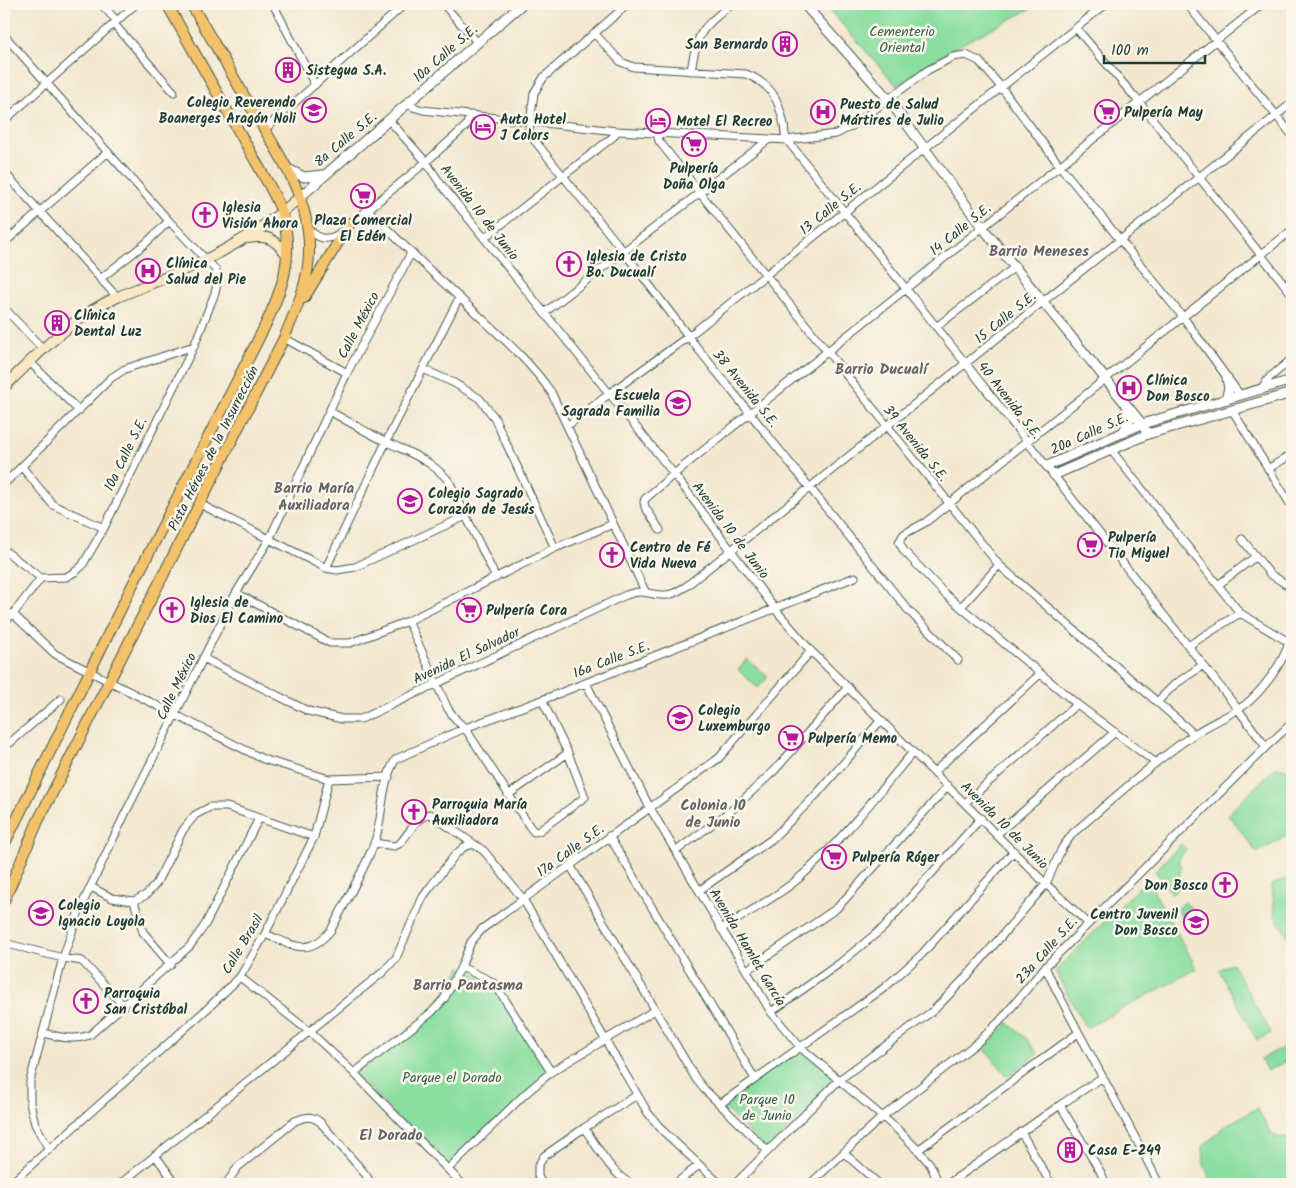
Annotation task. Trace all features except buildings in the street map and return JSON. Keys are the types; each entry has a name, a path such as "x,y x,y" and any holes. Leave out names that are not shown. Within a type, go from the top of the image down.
{"main road":[{"name":"Pista Héroes de la Insurrección","path":"4,845 271,314 284,281 286,270 286,234 282,213 269,185 167,4"},
{"name":"Pista Héroes de la Insurrección","path":"4,901 38,821 284,338 298,307 308,265 309,241 300,197 285,167 191,4"},
{"path":"4,387 43,350 87,313 117,297 206,260 245,238 282,213 300,197"},
{"path":"298,307 350,224"},
{"path":"245,238 259,236 269,238 286,253"}],"street":[{"path":"101,4 174,92"},
{"path":"4,121 136,4"},
{"path":"273,4 315,85"},
{"path":"264,130 405,4"},
{"path":"443,4 478,43"},
{"name":"10a Calle S.E.","path":"408,103 522,4"},
{"path":"530,121 534,93 544,77 628,4"},
{"path":"691,71 698,38 703,29 731,4"},
{"path":"804,4 889,100 983,228 1142,424"},
{"name":"13 Calle S.E.","path":"567,426 689,336 1106,4"},
{"path":"1187,4 1292,135"},
{"name":"14 Calle S.E.","path":"660,530 644,502 674,474 1262,4"},
{"path":"1076,28 1139,102 1292,294"},
{"path":"594,33 621,62 634,67 746,74 756,79 768,86 775,98 787,140"},
{"path":"4,36 206,260"},
{"path":"408,103 418,109 470,116 617,130 787,140 836,134 852,126 928,70 953,57 966,55 979,60 1001,87 1060,166 1183,317 1240,395"},
{"name":"8a Calle S.E.","path":"300,197 408,103"},
{"name":"15 Calle S.E.","path":"732,550 810,486 1043,303 1120,238 1292,103"},
{"path":"307,227 316,235 326,239 336,235 426,162 466,126 470,116"},
{"name":"Avenida 10 de Junio","path":"390,120 426,162 484,238 674,474 775,609 811,651 1046,884 1088,923"},
{"name":"38 Avenida S.E.","path":"530,121 529,131 531,136 750,413 909,611 958,660"},
{"path":"484,238 613,137 617,130"},
{"name":"39 Avenida S.E.","path":"657,133 659,141 700,194 999,565 1194,734"},
{"path":"544,313 768,140"},
{"name":"40 Avenida S.E.","path":"787,140 1047,466 1266,747"},
{"path":"4,243 38,211 108,152"},
{"path":"285,167 304,177 324,176"},
{"path":"4,172 117,297"},
{"path":"367,209 411,253 521,355 539,375 551,392 645,591"},
{"path":"100,279 146,243 169,221"},
{"path":"1156,763 1077,704 961,607 904,551 899,542 904,534 926,522 1292,230"},
{"name":"Calle México","path":"49,1149 35,1124 30,1103 30,1081 63,958 79,911 203,658 236,594 269,540 347,372 411,253"},
{"name":"10a Calle S.E.","path":"41,578 66,577 75,572 82,566 104,528 194,346 216,293 218,279 216,270 206,260"},
{"path":"936,327 1015,267"},
{"path":"326,568 386,442 460,298"},
{"path":"4,308 43,350"},
{"path":"284,338 347,372"},
{"path":"4,484 112,378 125,369 194,346"},
{"path":"1261,389 1270,377 1292,359"},
{"path":"30,362 79,411"},
{"path":"423,369 454,383 479,398 494,417 555,548"},
{"path":"1226,399 1229,388 1227,378"},
{"name":"20a Calle S.E.","path":"1047,466 1142,424 1292,380"},
{"name":"20a Calle S.E.","path":"1054,475 1148,434 1292,393"},
{"path":"1123,433 1128,420 1127,407"},
{"path":"1232,410 1292,507"},
{"path":"329,411 386,442 426,460 438,469 449,481 496,578"},
{"name":"20a Calle S.E.","path":"1142,424 1148,434"},
{"path":"735,1184 839,1080 934,1010 969,974 1046,884 1062,848 1073,833 1156,763 1194,734 1245,704 1265,683 1286,653 1291,643 1240,613 1111,450"},
{"path":"1268,469 1292,454"},
{"path":"22,467 53,505 104,528"},
{"path":"200,504 326,568 337,570 355,568 466,516"},
{"path":"236,594 330,643 350,643 408,620 555,548 613,524"},
{"path":"1242,539 1270,574 1292,588"},
{"path":"4,550 41,578 13,614 4,622"},
{"name":"Avenida El Salvador","path":"203,658 308,711 342,719 361,718 626,595 645,591 661,595 671,594 685,587 732,550"},
{"path":"1218,585 1255,557"},
{"path":"961,607 999,565"},
{"name":"16a Calle S.E.","path":"265,934 298,946 310,947 323,940 331,930 374,843 388,778 396,759 465,728 542,700 855,577"},
{"path":"1188,646 1240,613"},
{"path":"13,614 55,654 263,759 329,779 388,778"},
{"path":"408,620 448,709 465,728 534,832 539,831 585,797 568,752 542,700"},
{"name":"17a Calle S.E.","path":"354,1073 432,1012 444,999 471,942 482,929 719,758 811,651"},
{"path":"1158,701 1174,685 1203,665"},
{"path":"934,772 1040,674"},
{"name":"Avenida Hamlet García","path":"586,682 650,808 771,1012 800,1048 918,1150 930,1164 939,1184"},
{"path":"676,852 732,809 775,770 848,687"},
{"path":"4,748 61,699"},
{"path":"965,803 1077,704"},
{"path":"700,890 772,839 816,795 881,720"},
{"name":"23a Calle S.E.","path":"810,1184 882,1117 978,1042 1000,1021 1045,967 1088,923 1266,747 1292,724"},
{"path":"997,834 1115,732"},
{"path":"508,794 568,752"},
{"path":"722,929 768,901 797,879 825,853 913,752"},
{"name":"Calle Brasil","path":"10,1184 208,1008 240,977 265,934 314,837 329,779"},
{"path":"746,970 837,908 948,786"},
{"path":"91,887 112,898 134,901 146,895 156,884 183,830 195,815 210,807 227,807 314,837"},
{"path":"374,843 394,846 399,844 419,820 426,814 430,814 484,851 523,899 648,1114 663,1131 720,1184"},
{"path":"44,1033 69,1039 90,1035 171,965 190,946 205,924 259,818"},
{"path":"771,1012 840,963 883,928 981,818"},
{"path":"609,836 755,1078"},
{"path":"120,1184 383,972 396,958 423,897 455,855 464,848 474,844"},
{"path":"720,1104 884,988 922,954 1014,851"},
{"path":"570,865 696,1079 767,1150"},
{"path":"134,901 143,932 171,965"},
{"path":"4,944 63,958 82,960 124,1006"},
{"path":"460,967 495,984 551,1072"},
{"path":"1045,967 1078,1033 1132,1128 1159,1184"},
{"path":"240,977 310,1032 354,1073 462,1184"},
{"path":"448,1169 525,1094 551,1072 655,1010"},
{"path":"918,1150 1078,1033"},
{"path":"948,1184 1103,1077"},
{"path":"542,1184 538,1176 538,1166 544,1156 584,1128 638,1095"},
{"path":"1060,1105 1106,1184"},
{"path":"226,1184 238,1167 295,1122 305,1117 314,1118 320,1122 366,1175 371,1184"},
{"path":"584,1128 616,1173 624,1182 633,1184"},
{"path":"1021,1132 1050,1184"},
{"path":"844,1153 879,1184"},
{"path":"156,1155 176,1184"},
{"path":"675,1184 699,1166"}],"green space":[{"name":"Cementerio Oriental","path":"824,4 1040,4 952,49 897,86"},
{"path":"747,659 768,677 758,688 738,670"},
{"path":"1276,767 1292,770 1292,845 1287,836 1257,853 1228,814"},
{"path":"1181,844 1186,849 1178,860 1181,866 1179,879 1177,879 1178,886 1180,887 1172,894 1155,871"},
{"path":"1292,876 1292,935 1288,937 1275,916 1272,885"},
{"path":"1147,879 1197,969 1086,1028 1055,971"},
{"path":"1185,902 1199,915 1203,925 1190,933 1177,908"},
{"path":"1232,963 1271,1033 1257,1040 1219,970"},
{"name":"Parque el Dorado","path":"461,967 495,984 551,1072 448,1169 354,1073 432,1012"},
{"path":"1008,1023 1026,1038 1038,1054 1008,1077 984,1048"},
{"path":"1292,1043 1292,1058 1267,1071 1261,1059"},
{"name":"Parque 10 de Junio","path":"800,1047 839,1080 767,1150 720,1104"},
{"path":"1257,1108 1273,1136 1292,1139 1292,1184 1213,1184 1204,1165 1203,1146 1228,1124"}],"place":[{"name":"San Bernardo","path":"785,44"},
{"name":"Sistegua S.A.","path":"288,70"},
{"name":"Colegio Reverendo Boanerges Aragón Noli","path":"314,110"},
{"name":"Puesto de Salud Mártires de Julio","path":"823,112"},
{"name":"Pulpería May","path":"1107,112"},
{"name":"Motel El Recreo","path":"658,121"},
{"name":"Auto Hotel J Colors","path":"483,127"},
{"name":"Pulpería Doña Olga","path":"694,144"},
{"name":"Plaza Comercial El Edén","path":"363,196"},
{"name":"Iglesia Visión Ahora","path":"205,215"},
{"name":"Iglesia de Cristo Bo. Ducualí","path":"569,264"},
{"name":"Clínica Salud del Pie","path":"148,271"},
{"name":"Clínica Dental Luz","path":"57,323"},
{"name":"Clínica Don Bosco","path":"1129,388"},
{"name":"Escuela Sagrada Familia","path":"678,403"},
{"name":"Colegio Sagrado Corazón de Jesús","path":"410,501"},
{"name":"Pulpería Tio Miguel","path":"1090,545"},
{"name":"Centro de Fé Vida Nueva","path":"612,555"},
{"name":"Iglesia de Dios El Camino","path":"172,610"},
{"name":"Pulpería Cora","path":"469,610"},
{"name":"Colegio Luxemburgo","path":"680,718"},
{"name":"Pulpería Memo","path":"791,738"},
{"name":"Parroquia María Auxiliadora","path":"414,812"},
{"name":"Pulpería Róger","path":"834,857"},
{"name":"Don Bosco","path":"1225,885"},
{"name":"Colegio Ignacio Loyola","path":"41,913"},
{"name":"Centro Juvenil Don Bosco","path":"1196,922"},
{"name":"Parroquia San Cristóbal","path":"86,1001"},
{"name":"Casa E-249","path":"1070,1150"}],"district":[{"name":"Barrio Meneses","path":"1039,251"},
{"name":"Barrio Ducualí","path":"881,369"},
{"name":"Barrio María Auxiliadora","path":"314,496"},
{"name":"Colonia 10 de Junio","path":"713,814"},
{"name":"Barrio Pantasma","path":"468,985"},
{"name":"El Dorado","path":"391,1135"}]}
